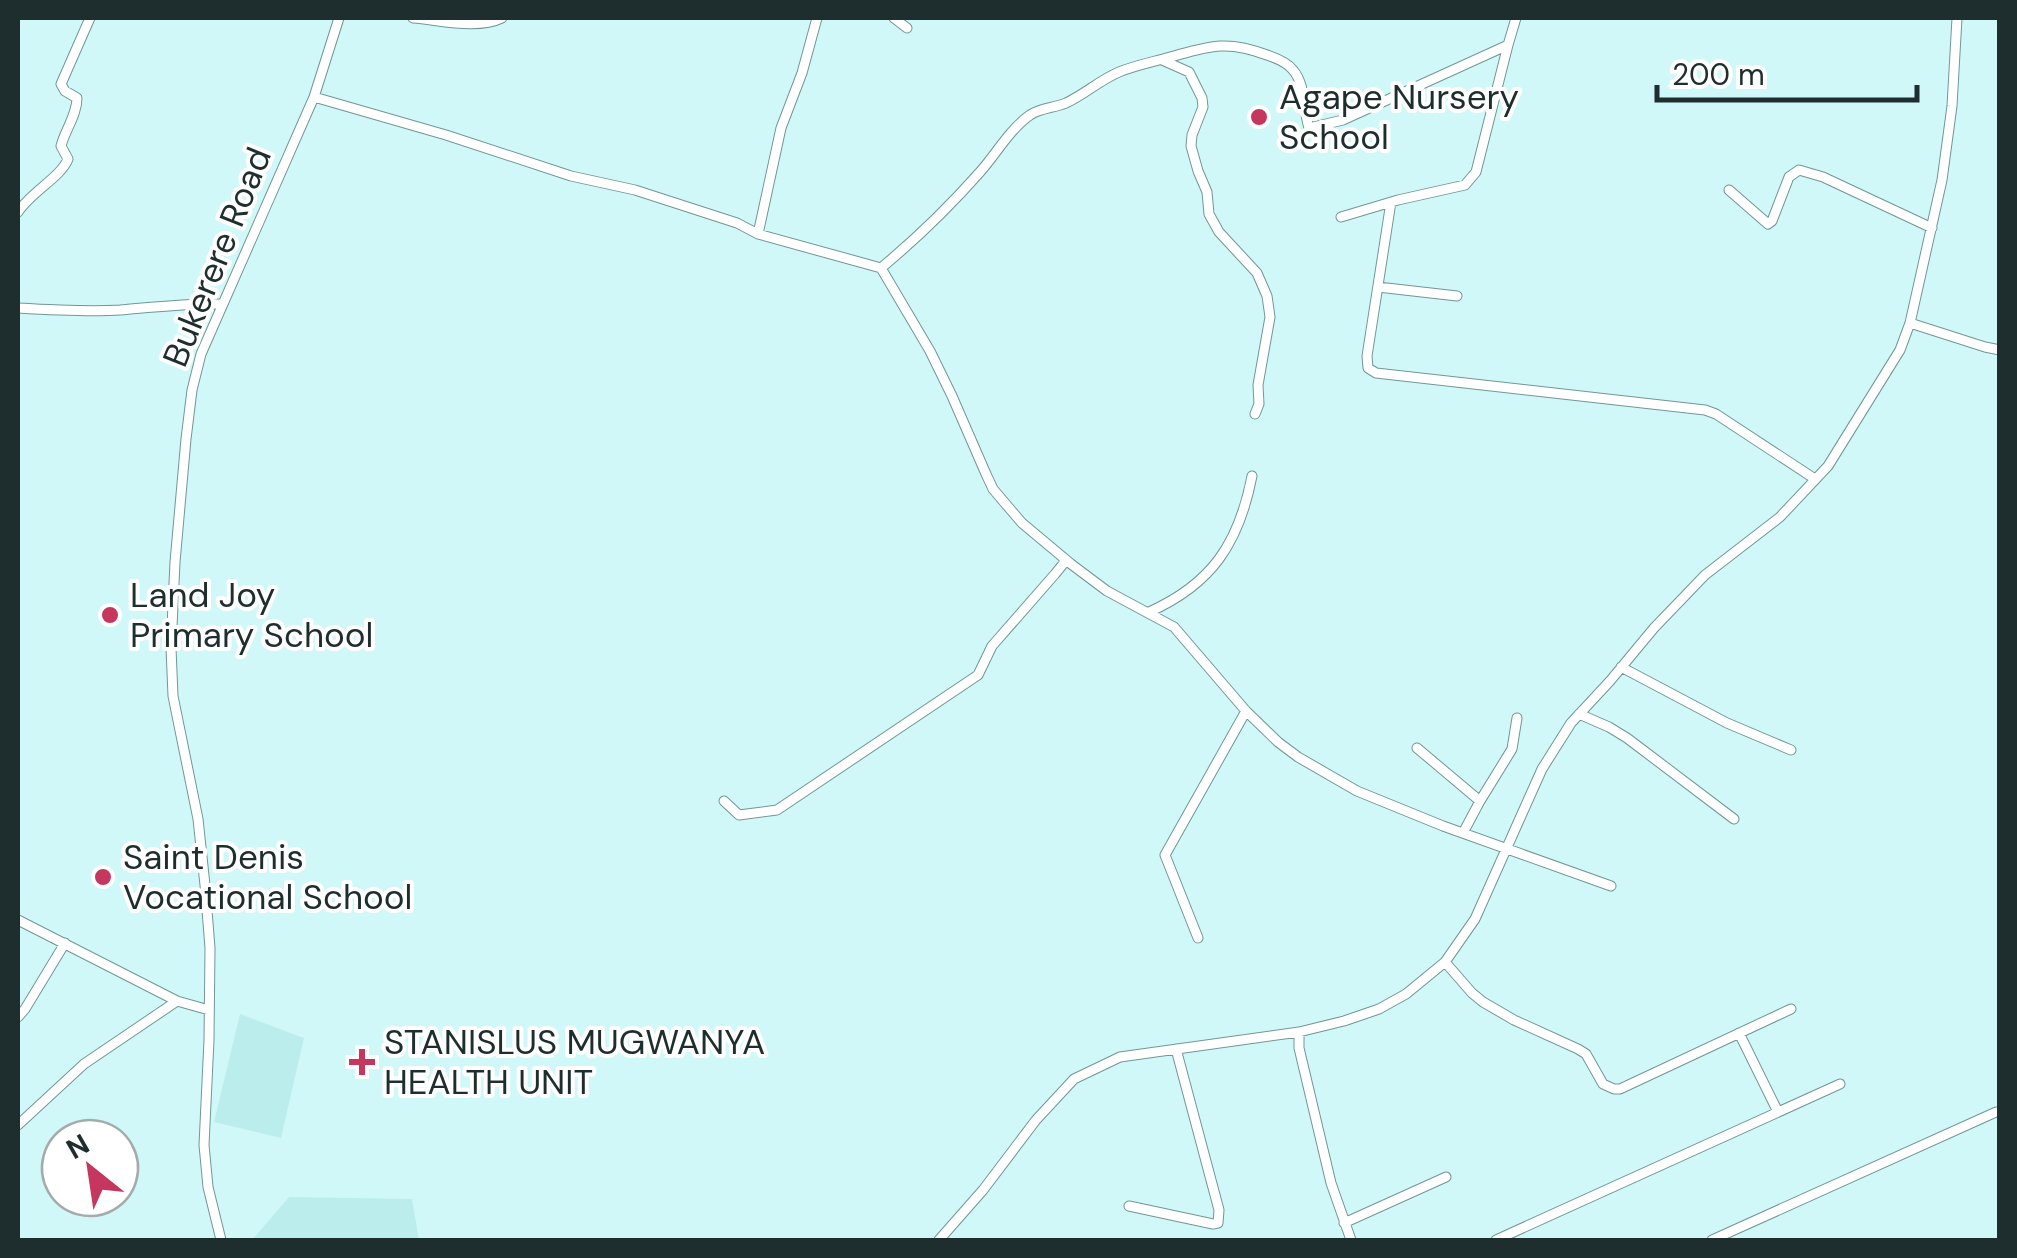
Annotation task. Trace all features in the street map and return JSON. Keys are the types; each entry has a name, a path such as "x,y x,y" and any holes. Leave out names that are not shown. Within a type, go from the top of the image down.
{"street":[{"path":"18,212 25,201 65,168 68,159 61,146 77,98 61,84 90,18"},
{"name":"Bukerere Road","path":"221,1240 208,1186 204,1144 210,948 202,856 173,696 175,562 192,390 201,354 314,97 339,18"},
{"path":"413,18 467,23 502,18"},
{"path":"758,234 781,128 818,18"},
{"path":"894,18 907,28"},
{"path":"1341,217 1470,181 1476,172 1516,18"},
{"path":"940,1240 1074,1078 1120,1057 1299,1032 1380,1009 1406,994 1445,962 1475,919 1542,768 1570,723 1706,574 1780,517 1816,479 1838,453 1900,350 1910,324 1942,180 1952,106 1957,18"},
{"path":"881,268 979,174 1028,116 1072,100 1118,73 1225,44 1250,48 1293,69 1300,82 1309,128 1342,120 1508,45"},
{"path":"1162,60 1189,72 1202,98 1192,146 1208,192 1209,214 1219,232 1257,273 1267,296 1270,317 1258,385 1260,404 1254,414"},
{"path":"314,97 570,176 635,190 758,234 881,268 944,381 993,489 1022,522 1064,559 1107,591 1174,627 1278,742 1356,791 1611,886"},
{"path":"1730,190 1768,224 1789,177 1799,170 1823,177 1932,228"},
{"path":"1391,202 1368,368 1376,373 1705,410 1816,479"},
{"path":"1378,287 1457,296"},
{"path":"18,308 87,310 223,304"},
{"path":"1910,324 2000,350"},
{"path":"1148,612 1188,591 1226,551 1239,526 1252,476"},
{"path":"724,801 739,815 777,810 978,675 992,646 1064,559"},
{"path":"1621,668 1727,723 1791,750"},
{"path":"1198,938 1165,855 1246,711"},
{"path":"1579,714 1627,738 1734,819"},
{"path":"1463,833 1512,749 1517,718"},
{"path":"1416,748 1480,801"},
{"path":"18,920 178,1001 209,1010"},
{"path":"18,1016 65,943"},
{"path":"1445,962 1483,1002 1586,1054 1603,1084 1614,1089 1791,1010"},
{"path":"18,1125 84,1064 178,1001"},
{"path":"1299,1032 1299,1048 1331,1183 1352,1240"},
{"path":"1740,1034 1778,1112"},
{"path":"1129,1206 1218,1223 1220,1210 1176,1049"},
{"path":"1496,1240 1840,1084"},
{"path":"1712,1240 1996,1112"},
{"path":"1344,1224 1446,1178"}],"shaded area":[{"path":"240,1014 304,1038 281,1138 214,1122"},
{"path":"289,1197 412,1199 419,1240 252,1240"}],"place":[{"name":"Agape Nursery School","path":"1259,117"},
{"name":"Land Joy Primary School","path":"110,615"},
{"name":"Saint Denis Vocational School","path":"103,877"},
{"name":"STANISLUS MUGWANYA HEALTH UNIT","path":"362,1062"}]}
